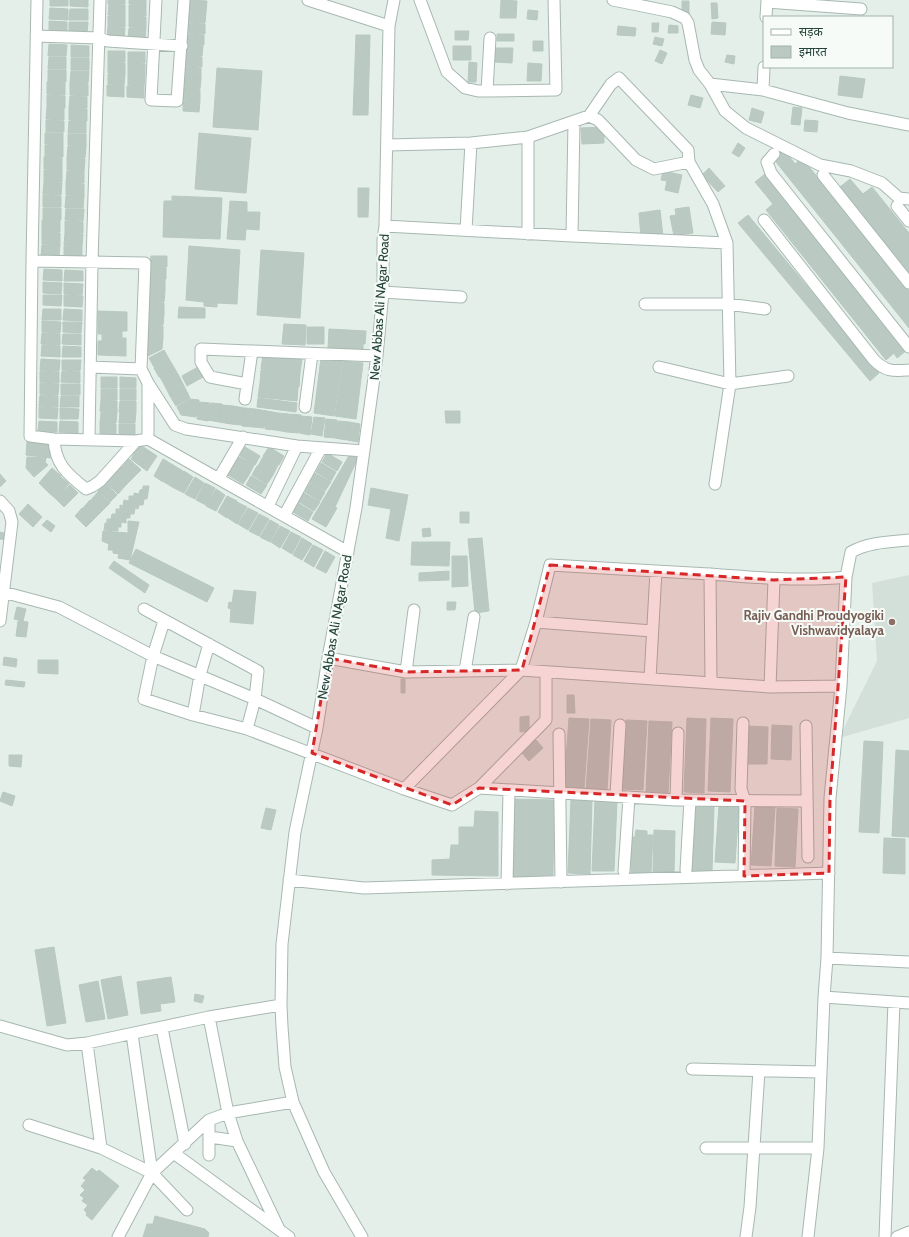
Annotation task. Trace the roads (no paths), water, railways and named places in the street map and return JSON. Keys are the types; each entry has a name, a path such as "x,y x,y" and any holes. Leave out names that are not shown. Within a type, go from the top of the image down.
{"street":[{"path":"37,0 30,436 54,439 136,441 148,439 348,552"},
{"path":"89,439 92,262 100,0"},
{"path":"156,0 151,100 177,101 184,0"},
{"path":"308,0 389,26"},
{"name":"New Abbas Ali NAgar Road","path":"362,1237 324,1172 293,1102 285,1067 281,1005 282,944 295,832 317,728 328,658 356,508 377,356 383,292 389,26 394,0"},
{"path":"420,0 447,72 465,88 478,91 556,90 554,0"},
{"path":"613,0 672,12 685,18 689,27 699,70 710,84 725,111 746,128 820,165 850,171 882,183 899,198 909,199"},
{"path":"766,16 767,1 861,9"},
{"path":"36,36 99,38 108,41 182,46"},
{"path":"487,91 490,38"},
{"path":"763,90 764,68"},
{"path":"387,145 471,143 528,137 589,116 611,84 619,78 688,150 689,162 713,204 727,243 730,384 715,484"},
{"path":"710,84 763,90 848,113 909,125"},
{"path":"589,116 598,120 636,160 654,169 689,162"},
{"path":"572,236 574,121"},
{"path":"528,137 528,234"},
{"path":"466,230 471,143"},
{"path":"774,154 767,162 771,172 909,346"},
{"path":"823,175 909,283"},
{"path":"897,206 909,221"},
{"path":"764,220 874,360 885,369 891,371 909,370"},
{"path":"385,226 727,243"},
{"path":"32,261 145,263 141,369 148,383 175,425 186,429 297,446 364,451"},
{"path":"383,292 461,297"},
{"path":"645,304 728,304 765,309"},
{"path":"247,384 210,377 201,362 201,349 377,356"},
{"path":"245,399 252,351"},
{"path":"305,408 312,354"},
{"path":"90,367 141,369"},
{"path":"659,367 730,384 788,376"},
{"path":"148,383 148,439"},
{"path":"219,478 244,437"},
{"path":"54,439 55,451 60,464 86,489 94,486 136,441"},
{"path":"268,506 297,446"},
{"path":"284,516 320,448"},
{"path":"0,501 7,508 12,522 0,621"},
{"path":"0,520 12,522"},
{"path":"808,1237 818,1148 827,958 830,798 841,686 846,577 851,552 865,545 909,540"},
{"path":"404,789 521,670 536,622 550,565 710,574 774,580 824,580 846,577"},
{"path":"650,679 656,571"},
{"path":"710,574 710,684"},
{"path":"770,687 774,580"},
{"path":"2,596 59,607 153,656 255,699 317,728"},
{"path":"144,608 164,621 258,671 255,699 247,729"},
{"path":"406,672 414,610"},
{"path":"465,671 474,617"},
{"path":"164,621 153,656 144,699 193,715 247,729 404,789 452,805 479,788 546,720 546,672"},
{"path":"536,622 652,631"},
{"path":"193,715 200,675 209,644"},
{"path":"328,658 406,672 521,670 770,687 841,686"},
{"path":"743,723 741,789 745,801 744,876"},
{"path":"616,795 620,725"},
{"path":"806,726 808,857"},
{"path":"676,800 678,733"},
{"path":"559,734 558,792 560,882"},
{"path":"479,788 616,795 676,800 806,801"},
{"path":"506,884 509,790"},
{"path":"624,871 629,797"},
{"path":"686,870 690,800"},
{"path":"289,880 364,888 829,873"},
{"path":"827,958 909,962"},
{"path":"824,997 909,1003"},
{"path":"885,1237 894,1002"},
{"path":"0,1026 67,1045 87,1043 209,1017 281,1005"},
{"path":"209,1017 228,1113 237,1141 279,1229"},
{"path":"162,1028 185,1144"},
{"path":"132,1034 152,1173"},
{"path":"87,1043 101,1148"},
{"path":"692,1069 821,1072"},
{"path":"746,1237 750,1207 759,1071"},
{"path":"118,1237 152,1173 175,1154 209,1120 228,1113 293,1102"},
{"path":"209,1120 209,1155"},
{"path":"29,1125 101,1148 152,1173 187,1210"},
{"path":"210,1137 237,1141"},
{"path":"706,1148 818,1148"},
{"path":"175,1154 289,1237"},
{"path":"897,1237 909,1232"}],"place":[{"name":"Rajiv Gandhi Proudyogiki Vishwavidyalaya","path":"892,622"}]}
